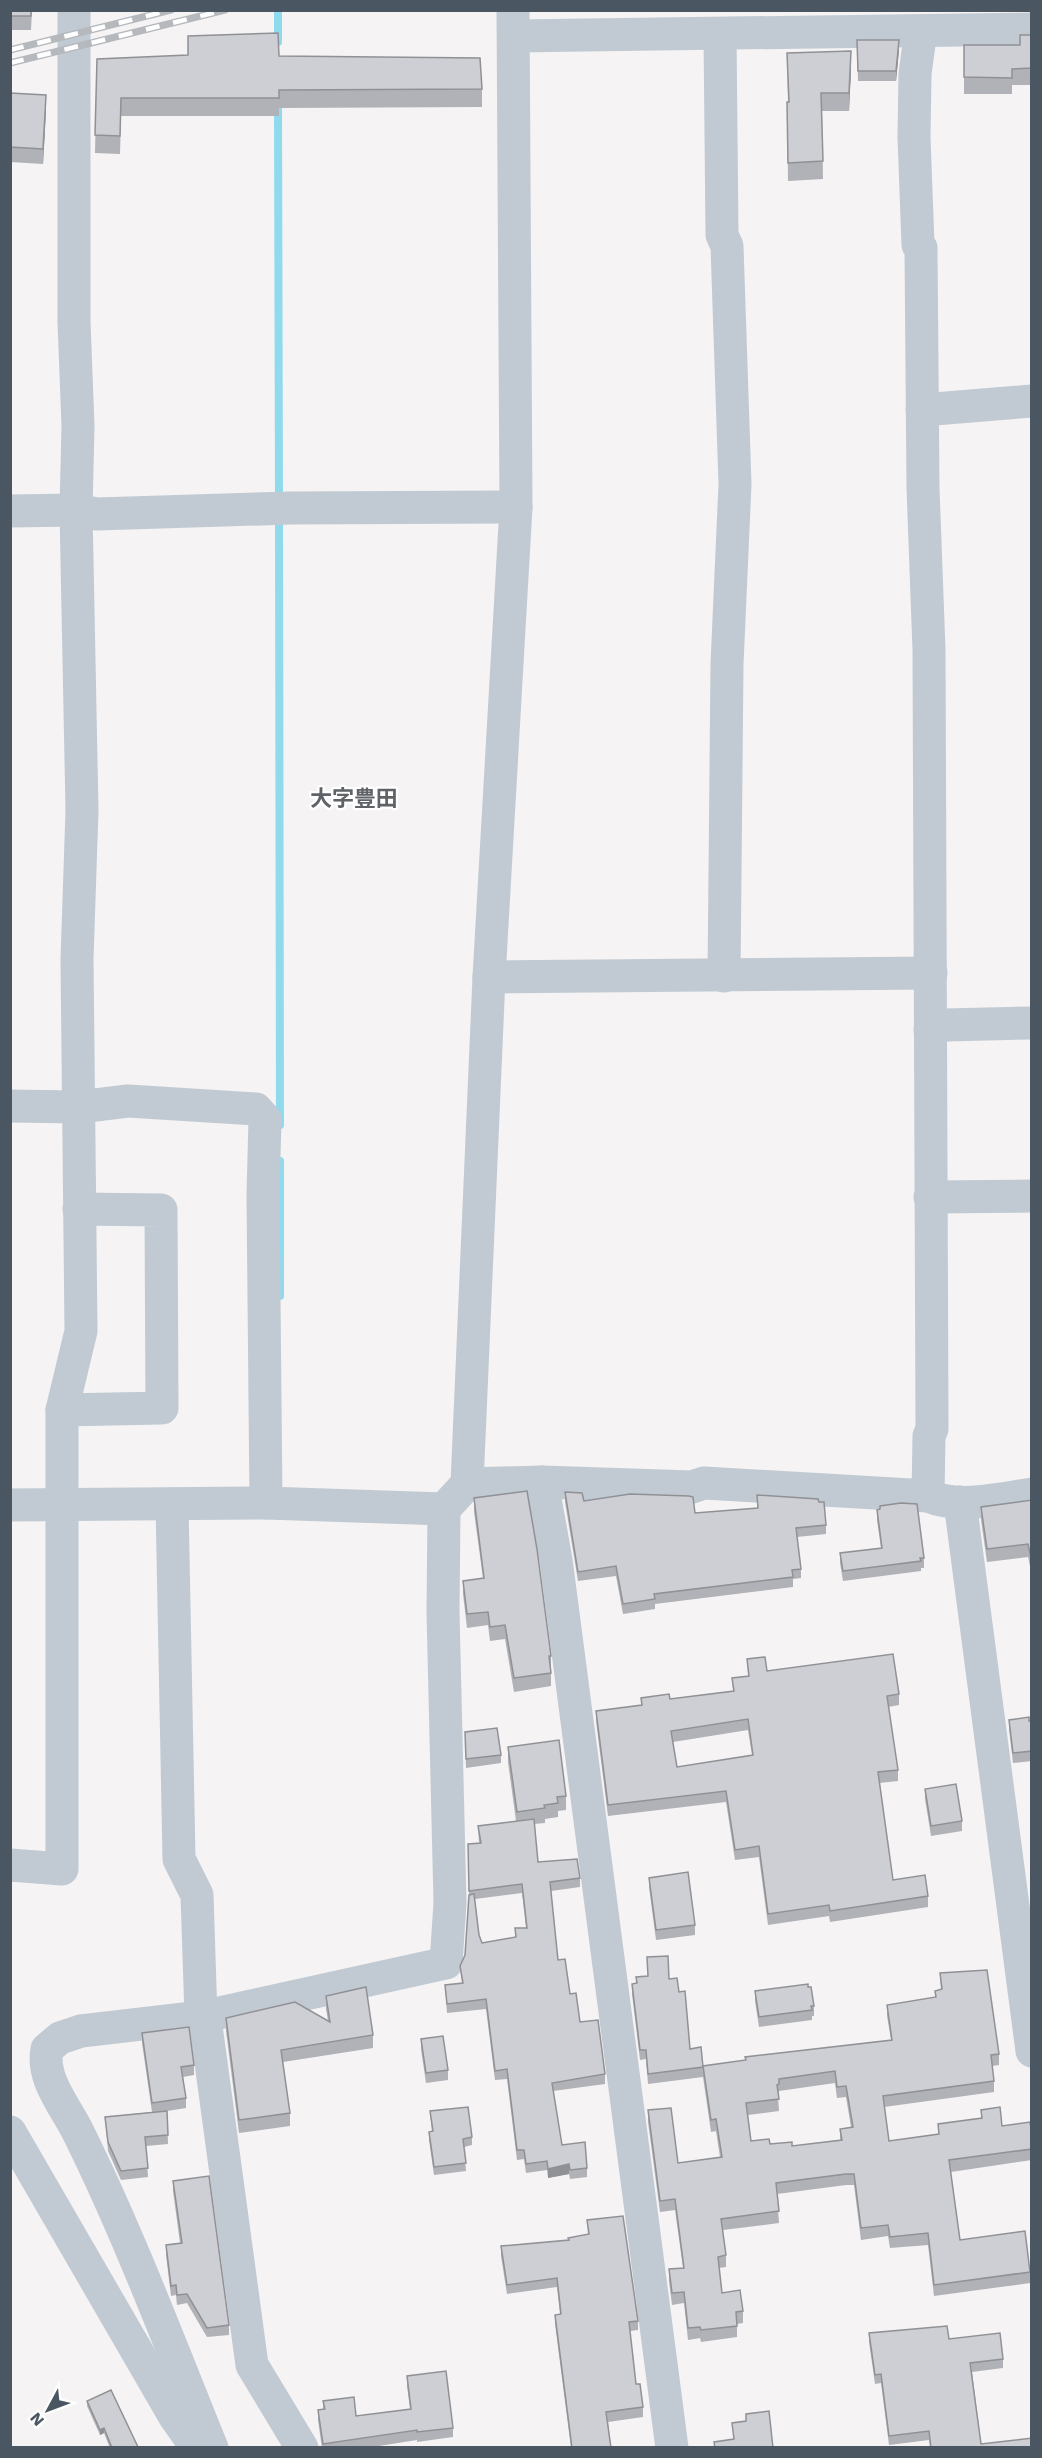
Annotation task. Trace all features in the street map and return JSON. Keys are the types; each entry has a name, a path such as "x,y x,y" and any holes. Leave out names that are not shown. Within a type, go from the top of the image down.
{"street":[{"path":"10,1864 62,1869 62,1410 81,1331 77,959 82,810 76,510 78,426 74,322 74,10"},
{"path":"212,2448 121,2221 77,2130 56,2094 44,2062 46,2049 60,2038 81,2031 201,2017 446,1963 450,1903 443,1612 444,1509 467,1484 489,977 516,507 514,23 720,34 920,24 1032,29"},
{"path":"920,24 915,74 914,137 918,245 921,248 921,410 929,650 932,1429 929,1436 928,1496"},
{"path":"720,34 722,235 727,246 735,484 727,664 724,976"},
{"path":"921,410 1032,401"},
{"path":"10,510 76,510 97,514 280,509 516,507"},
{"path":"489,977 931,973"},
{"path":"930,1030 945,1025 1032,1023"},
{"path":"10,1107 79,1107 128,1101 256,1109 265,1119 263,1207 266,1503"},
{"path":"930,1197 1032,1196"},
{"path":"62,1410 162,1407 161,1210 80,1209"},
{"path":"467,1484 542,1482 692,1487 704,1483 928,1496 941,1501 960,1502 1032,1494"},
{"path":"542,1482 559,1583 672,2448"},
{"path":"960,1502 1010,1902 1032,2051"},
{"path":"10,1505 266,1503 444,1509"},
{"path":"172,1504 179,1858 197,1895 201,2017 206,2026 252,2365 302,2448"},
{"path":"10,2132 175,2417 197,2448"}],"building":[{"path":"10,10 31,10 31,16 10,16"},
{"path":"278,33 279,56 480,58 482,89 279,90 279,98 121,98 120,136 95,135 97,59 188,55 188,36"},
{"path":"1020,35 1032,35 1032,68 1012,69 1012,78 964,77 964,45 1020,45"},
{"path":"857,40 899,40 896,71 858,71"},
{"path":"851,51 849,93 821,93 823,161 788,163 787,53"},
{"path":"10,93 46,95 43,149 10,147"},
{"path":"527,1491 537,1549 551,1656 549,1656 551,1673 514,1678 505,1625 490,1627 488,1612 467,1614 463,1581 484,1578 474,1498"},
{"path":"565,1492 582,1493 584,1501 630,1494 689,1496 693,1497 695,1513 758,1508 757,1495 818,1499 819,1502 824,1502 826,1525 796,1528 801,1569 792,1570 793,1577 654,1594 655,1599 623,1604 616,1566 578,1572"},
{"path":"1032,1500 1032,1558 1028,1544 987,1549 981,1507"},
{"path":"901,1503 917,1504 924,1558 920,1558 921,1561 843,1571 840,1553 882,1548 877,1510 880,1506"},
{"path":"893,1654 899,1694 887,1696 898,1770 878,1772 893,1880 925,1875 928,1896 830,1911 829,1905 768,1914 759,1846 735,1850 726,1791 608,1805 596,1711 642,1705 641,1698 669,1694 670,1699 734,1691 732,1678 749,1676 747,1659 765,1657 767,1671","holes":["748,1719 753,1755 677,1767 671,1731"]},
{"path":"1029,1717 1029,1721 1032,1721 1032,1751 1013,1753 1009,1720"},
{"path":"497,1728 501,1755 466,1759 465,1732"},
{"path":"559,1740 566,1796 557,1797 558,1803 544,1805 545,1808 517,1812 508,1747"},
{"path":"956,1784 962,1821 931,1826 925,1789"},
{"path":"534,1819 538,1862 577,1859 580,1878 550,1882 558,1960 565,1959 570,1994 576,1993 580,2022 598,2020 605,2074 552,2083 562,2145 585,2142 587,2168 570,2170 569,2164 548,2169 547,2161 526,2164 524,2150 517,2150 507,2069 495,2071 486,1999 447,2004 445,1985 463,1983 460,1966 465,1955 469,1895 474,1894 482,1943 516,1937 515,1928 527,1928 522,1884 469,1891 468,1844 481,1843 478,1826"},
{"path":"688,1872 695,1925 656,1930 649,1878"},
{"path":"668,1956 669,1979 677,1978 679,1992 685,1991 690,2049 701,2047 703,2067 648,2074 646,2050 640,2050 632,1984 637,1983 636,1977 648,1976 647,1957"},
{"path":"987,1970 999,2054 991,2055 994,2081 883,2096 889,2141 939,2134 938,2124 982,2118 981,2110 1000,2107 1002,2126 1030,2122 1032,2149 949,2160 960,2240 1025,2231 1030,2272 934,2285 928,2233 890,2237 888,2225 861,2228 854,2174 776,2183 779,2211 721,2219 726,2255 718,2257 722,2293 740,2290 743,2311 736,2312 737,2326 701,2330 700,2327 688,2328 684,2292 672,2293 669,2269 684,2268 675,2199 660,2201 648,2110 671,2108 678,2163 722,2157 716,2119 711,2120 703,2066 746,2060 745,2057 892,2040 887,2005 936,1997 935,1991 942,1989 940,1973","holes":["835,2071 837,2087 846,2086 853,2127 840,2129 842,2140 792,2146 792,2142 770,2144 769,2139 751,2141 746,2103 779,2099 777,2085 779,2079"]},
{"path":"808,1984 808,1987 811,1987 814,2006 811,2006 812,2010 759,2017 755,1991"},
{"path":"366,1987 373,2035 281,2050 290,2113 239,2120 226,2018 295,2002 330,2022 326,1996"},
{"path":"189,2027 194,2065 181,2067 186,2098 152,2103 142,2033"},
{"path":"443,2036 448,2070 426,2073 421,2039"},
{"path":"468,2107 472,2137 463,2139 466,2163 434,2167 429,2132 433,2131 430,2111"},
{"path":"167,2111 168,2135 145,2137 148,2168 121,2171 108,2142 105,2117"},
{"path":"209,2176 229,2325 207,2328 187,2294 177,2295 176,2285 171,2286 166,2245 182,2243 173,2181"},
{"path":"623,2216 638,2321 629,2322 636,2384 640,2384 643,2407 606,2412 611,2448 572,2448 555,2315 561,2314 557,2278 507,2285 501,2246 569,2240 568,2238 589,2234 587,2220"},
{"path":"947,2326 949,2339 1000,2333 1003,2359 970,2363 981,2444 1032,2438 1032,2448 931,2448 929,2431 889,2436 881,2374 875,2375 869,2333"},
{"path":"446,2371 453,2428 417,2432 417,2430 323,2444 318,2410 325,2409 323,2401 354,2397 356,2416 411,2409 407,2376"},
{"path":"111,2390 138,2447 112,2448 104,2428 100,2430 87,2401"},
{"path":"769,2411 773,2448 715,2448 714,2442 734,2439 732,2423 746,2421 746,2414"}],"waterway":[{"path":"278,10 278,42"},
{"path":"278,108 279,501"},
{"path":"279,516 280,1125"},
{"path":"280,1161 280,1296"}],"railway":[{"path":"10,50 171,10"},
{"path":"10,63 225,10"}],"district":[{"name":"大字豊田","path":"354,798"}]}
